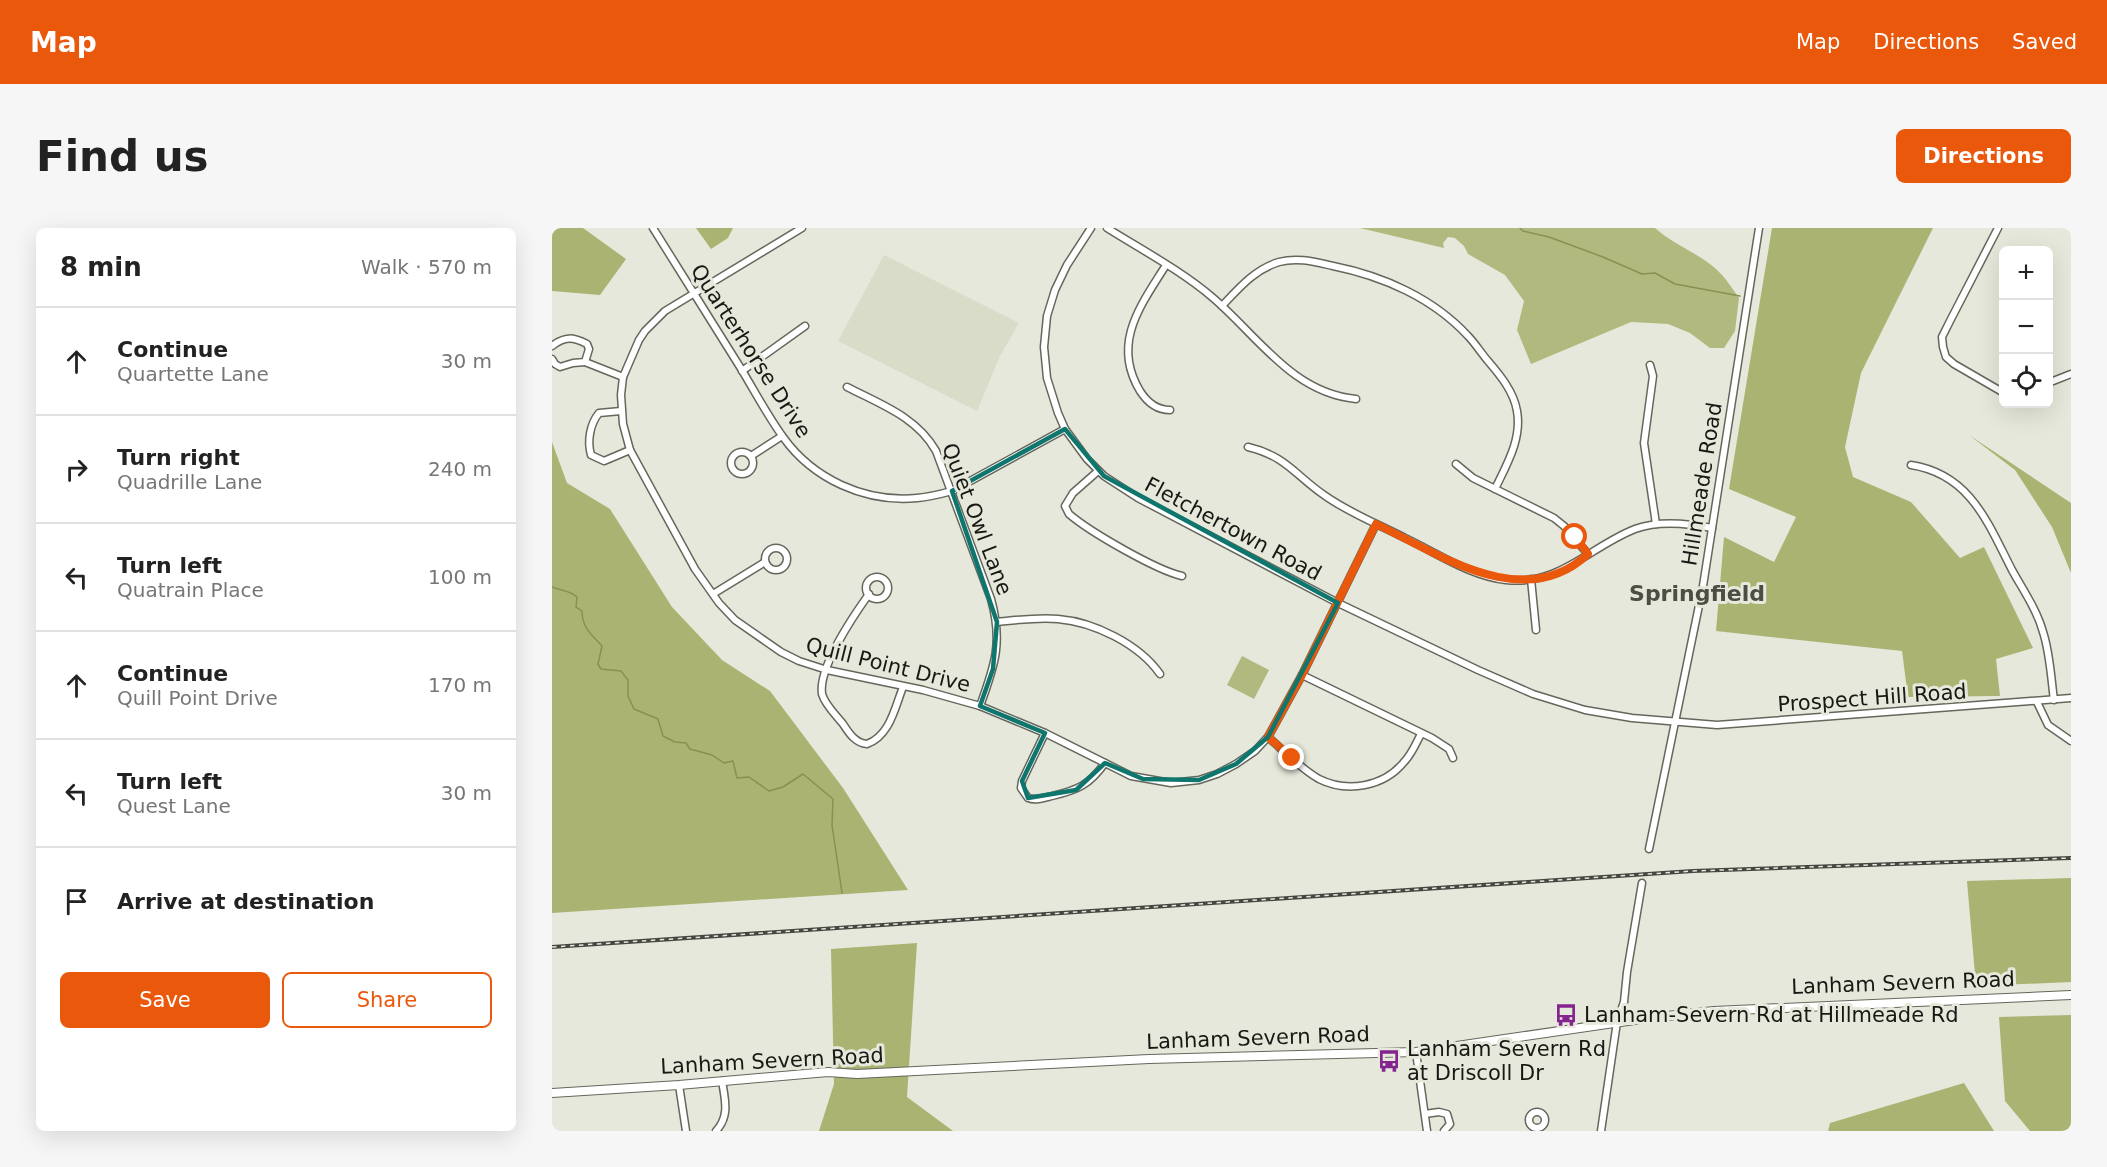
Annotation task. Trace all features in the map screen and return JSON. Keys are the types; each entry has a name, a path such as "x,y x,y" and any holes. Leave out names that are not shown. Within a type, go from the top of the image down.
{"main road":[{"name":"Lanham Severn Road","path":"552,1093 828,1072 857,1074 1149,1059 1416,1052 1617,1022 1747,1008 2071,995"}],"street":[{"name":"Quarterhorse Drive","path":"653,228 782,436 810,467 829,480 873,496 897,499 918,498 952,491 1065,429"},
{"name":"Quill Point Drive","path":"802,228 665,312 645,331 623,377 621,411 630,450 695,569 735,620 758,638 799,661 826,670 934,693 980,706 1045,733 1143,779 1171,783 1207,778 1236,765 1255,751 1268,737 1302,675 1376,524"},
{"name":"Fletchertown Road","path":"1091,228 1059,279 1046,326 1044,347 1047,378 1052,398 1065,429 1074,444 1098,471 1138,498 1338,603 1533,694 1607,715 1675,721"},
{"path":"1107,228 1198,286 1289,370 1332,394 1356,399"},
{"name":"Hillmeade Road","path":"1649,849 1699,609 1757,228"},
{"path":"1998,228 1942,336 1946,357 1999,390"},
{"path":"1222,306 1251,276 1278,263 1294,260 1315,262 1362,273 1400,287 1424,300 1468,335 1500,376 1515,402 1518,418 1516,441 1495,489"},
{"path":"1166,265 1134,318 1130,334 1129,356 1132,374 1146,399 1157,408 1170,410"},
{"path":"742,370 805,326"},
{"path":"552,346 568,338 577,339 588,346 585,362"},
{"path":"552,359 560,367 585,362 623,377"},
{"path":"1650,364 1653,376 1644,443 1656,524"},
{"path":"2053,381 2071,374"},
{"name":"Quiet Owl Lane","path":"847,387 909,420 925,434 936,451 991,599 997,622 997,645 993,669 980,706"},
{"path":"621,411 599,413 596,417 591,432 591,455 604,461 630,450"},
{"path":"751,456 782,436"},
{"path":"1248,447 1279,458 1324,495 1376,524 1479,573 1508,580 1531,579 1568,568 1588,554 1635,529 1656,524 1681,523 1712,528"},
{"path":"1456,464 1473,478 1538,509 1564,526 1588,554"},
{"path":"1911,465 1921,466 1954,482 1970,495 1986,519 2040,622 2046,645 2054,700"},
{"path":"1098,471 1073,493 1067,502 1066,510 1077,521 1099,535 1171,573 1182,576"},
{"path":"713,594 765,562"},
{"path":"1531,579 1536,630"},
{"path":"868,594 843,633 826,670 822,690 825,702 851,735 863,744 872,742 887,728 903,687"},
{"path":"997,622 1054,618 1077,622 1108,634 1128,646 1150,661 1160,674"},
{"path":"1302,675 1443,745 1449,749 1453,758"},
{"name":"Prospect Hill Road","path":"1675,721 1717,725 1738,724 2071,698"},
{"path":"2037,702 2048,725 2071,741"},
{"path":"1045,733 1022,781 1022,792 1028,798 1036,800 1076,790 1090,782 1105,763"},
{"path":"1268,737 1314,775 1328,782 1348,787 1377,782 1390,774 1404,763 1420,734"},
{"path":"1602,1131 1617,1022 1624,1002 1641,883"},
{"path":"1416,1052 1427,1131"},
{"path":"716,1131 726,1115 722,1081"},
{"path":"680,1085 686,1129 693,1131"},
{"path":"1425,1114 1443,1112 1447,1114 1450,1124 1444,1131"}],"highlighted area":[{"path":"1065,429 1104,476 1338,603 1268,737 1236,764 1199,780 1143,779 1105,763 1076,790 1028,798 1022,781 1045,733 980,706 993,669 997,622 952,491"}],"shaded area":[{"path":"884,255 1019,323 1000,356 977,411 838,341"}],"green space":[{"path":"552,228 583,228 626,259 600,295 552,291"},
{"path":"696,228 733,228 728,238 711,249"},
{"path":"1360,228 1655,228 1706,261 1726,280 1739,298 1735,331 1724,348 1710,348 1690,333 1668,324 1631,322 1531,364 1517,330 1524,301 1505,275 1468,254 1464,246 1455,238 1448,237 1443,243 1444,248"},
{"path":"1772,228 1933,228 1861,373 1845,447 1853,477 1911,502 1960,558 1984,547 2033,648 1996,659 2000,696 1908,697 1902,651 1716,631 1724,537 1774,562 1796,517 1729,489"},
{"path":"1969,435 2071,503 2071,573 2052,527 2015,470"},
{"path":"552,442 567,483 610,509 672,607 722,660 770,691 843,788 908,890 552,913"},
{"path":"1242,656 1269,670 1254,699 1227,685"},
{"path":"2071,878 2071,982 1976,986 1967,881"},
{"path":"917,943 907,1097 953,1131 819,1131 834,1084 831,949"},
{"path":"2071,1015 2071,1131 2030,1131 2005,1101 1999,1017"},
{"path":"1964,1083 1994,1131 1828,1131 1830,1123"}],"waterway":[{"path":"1520,228 1523,231 1549,237 1603,257 1642,274 1655,273 1675,284 1740,296"},
{"path":"552,587 577,597 576,607 582,611 586,627 602,646 598,664 601,669 621,671 628,680 628,696 634,709 658,719 663,736 675,742 686,743 690,749 712,755 724,763 733,761 737,778 749,777 769,791 783,787 803,774 833,799 832,825 842,893"}],"railway":[{"path":"552,947 1693,871 2071,858"}],"place":[{"name":"Lanham-Severn Rd at Hillmeade Rd","path":"1566,1015"},
{"name":"Lanham Severn Rd at Driscoll Dr","path":"1389,1061"}],"district":[{"name":"Springfield","path":"1697,593"}],"route":[{"path":"1292,758 1268,737 1302,675 1376,524 1467,568 1508,580 1546,577 1580,561 1588,554 1575,537"}]}
